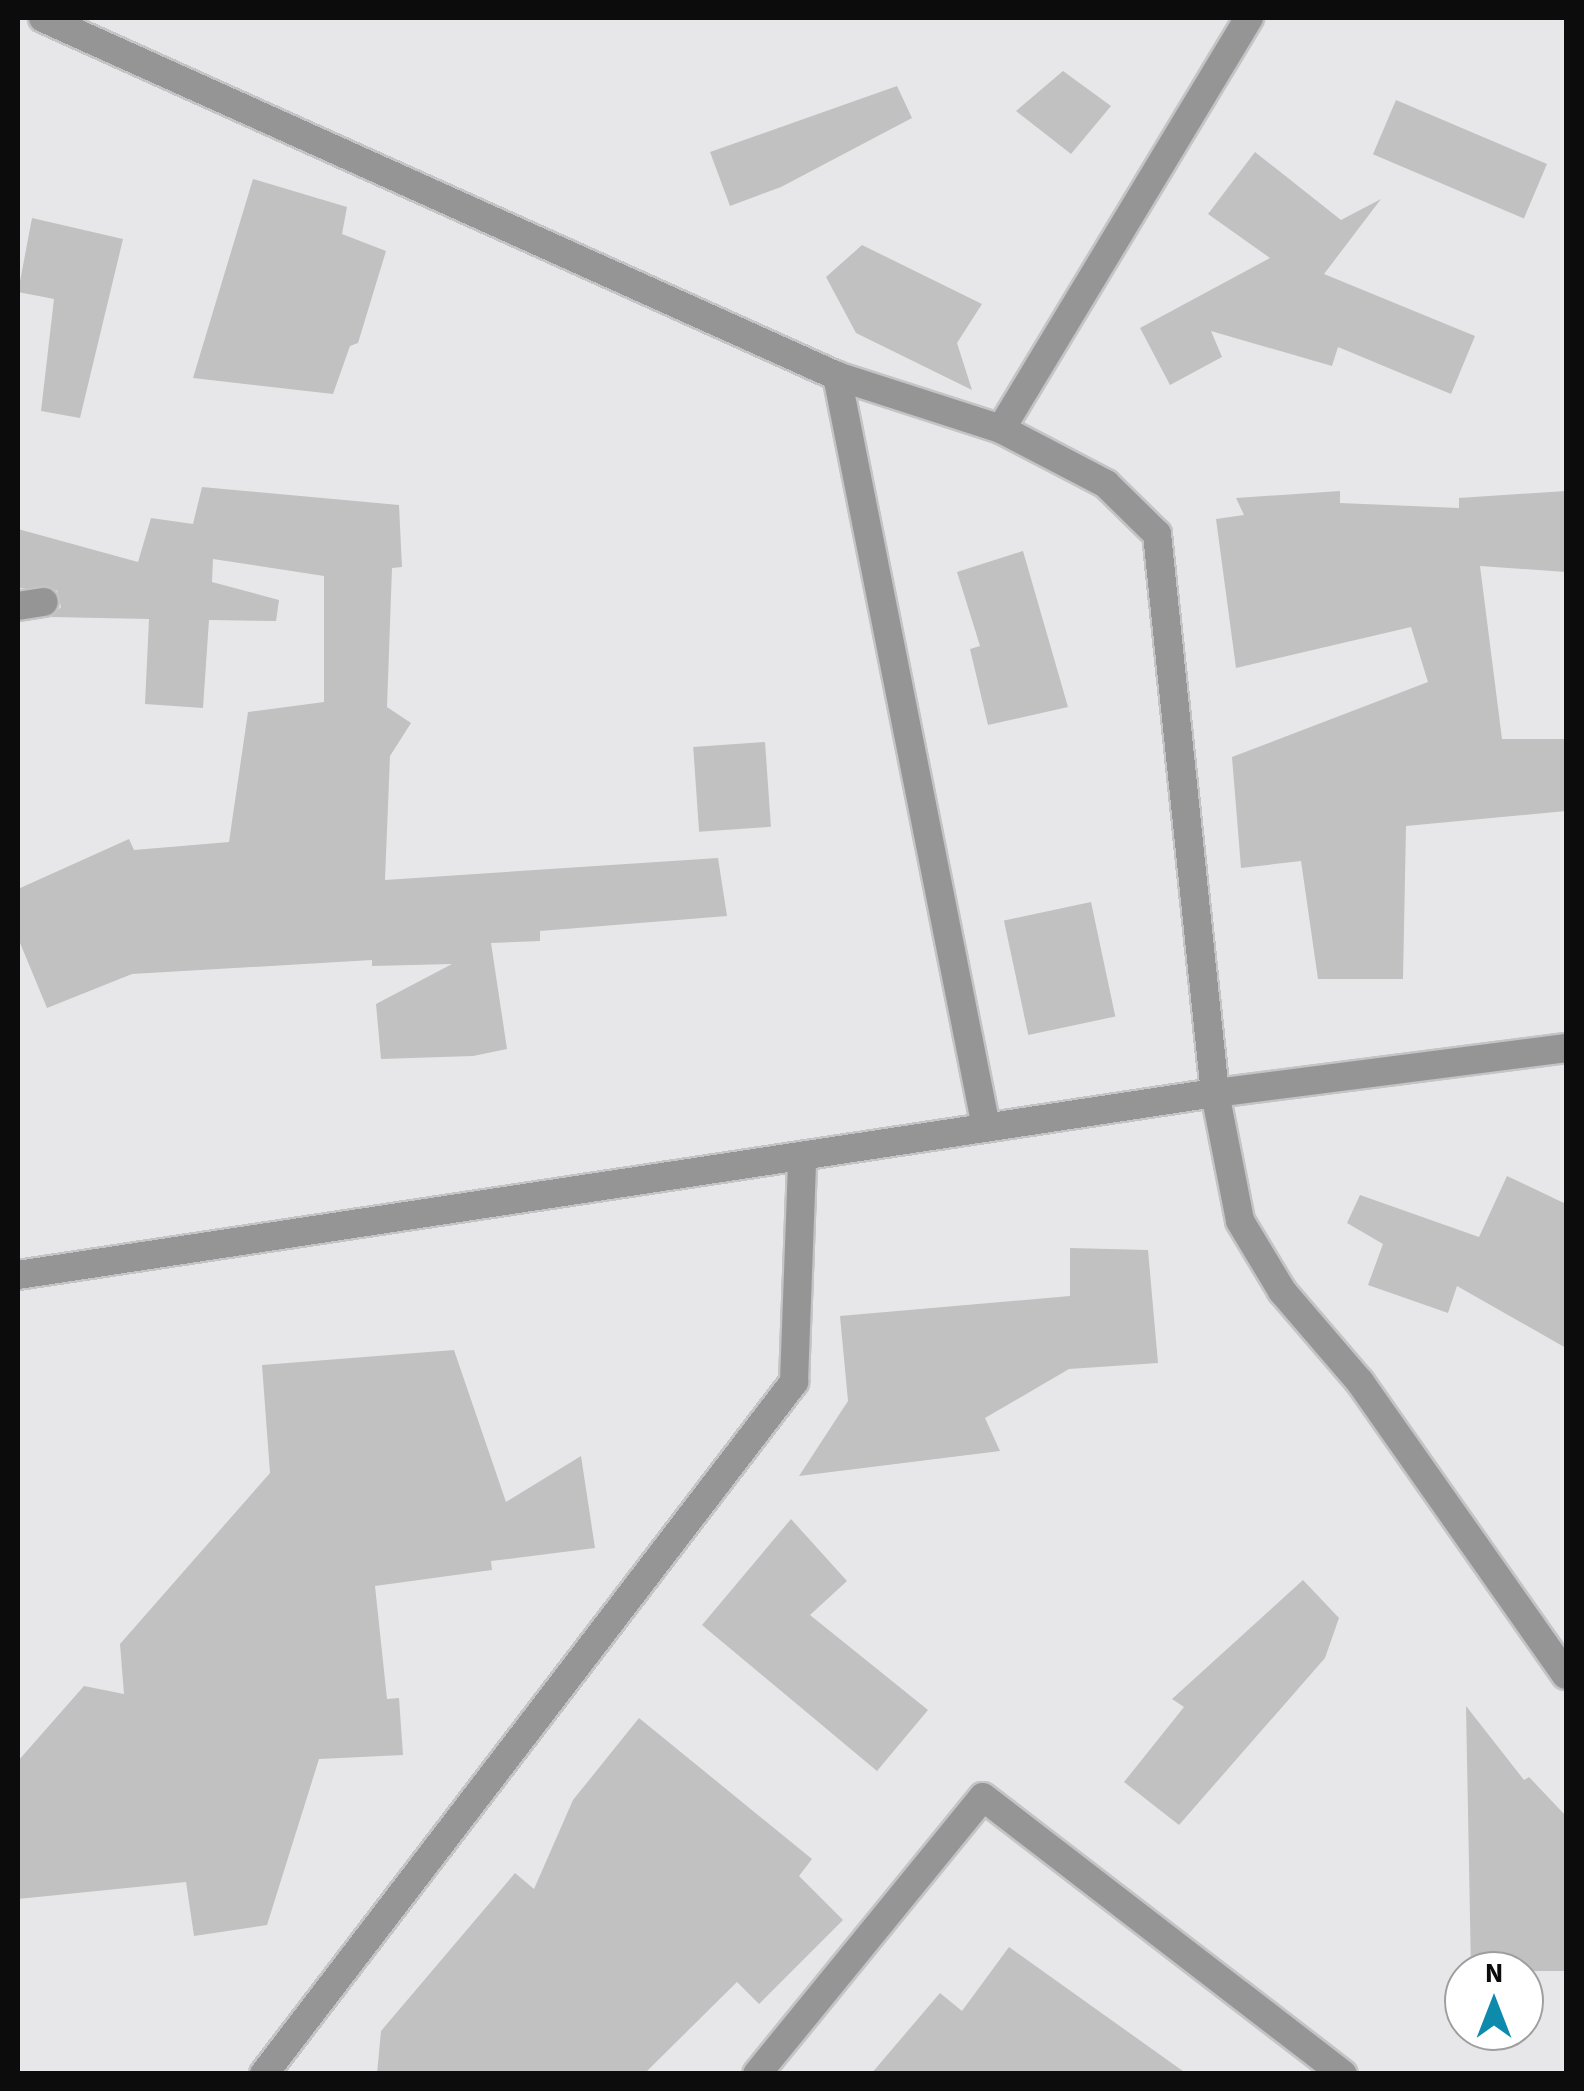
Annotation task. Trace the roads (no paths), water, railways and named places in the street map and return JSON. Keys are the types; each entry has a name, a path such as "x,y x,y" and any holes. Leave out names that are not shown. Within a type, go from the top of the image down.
{"street":[{"path":"43,18 837,376 1001,429 1106,484 1157,534 1215,1093 1248,1235 1282,1291 1360,1382 1566,1675"},
{"path":"1001,429 1249,18"},
{"path":"837,376 986,1127"},
{"path":"18,1275 802,1160 986,1127 1215,1093 1566,1048"},
{"path":"264,2074 794,1382 802,1160"},
{"path":"758,2074 983,1797 1343,2074"}]}
